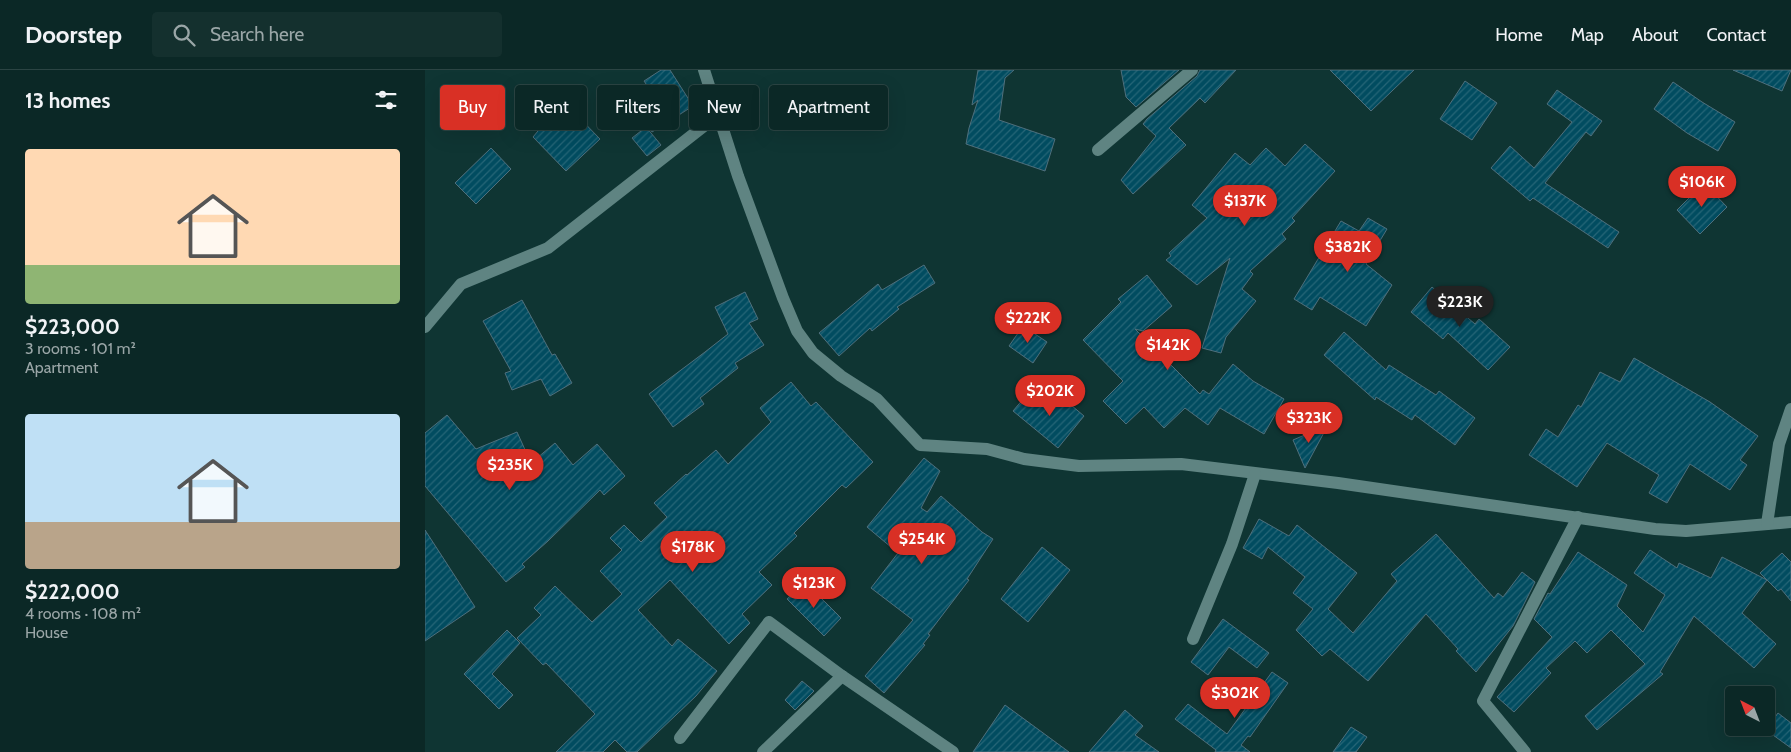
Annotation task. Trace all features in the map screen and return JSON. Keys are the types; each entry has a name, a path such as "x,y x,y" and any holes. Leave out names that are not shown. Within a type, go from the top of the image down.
{"street":[{"path":"704,70 709,85"},
{"path":"1098,150 1192,70"},
{"path":"425,327 461,284 548,248 699,130"},
{"path":"723,130 741,184 797,331 813,353 841,376 877,399 921,445 987,449 1025,459 1079,466 1181,464 1338,483 1655,529 1686,531 1791,522"},
{"path":"1767,524 1779,444 1791,409"},
{"path":"1193,639 1232,544 1255,474"},
{"path":"1525,752 1483,701 1578,517"},
{"path":"680,738 769,622 842,676 953,752"},
{"path":"763,752 842,676"}],"building":[{"path":"661,70 670,70 689,100 689,109 679,115 679,85 647,85 644,81"},
{"path":"978,70 1014,70 1005,78 999,120 1055,139 1045,171 966,144 978,100 972,105"},
{"path":"1121,70 1179,70 1136,107 1126,97"},
{"path":"1200,70 1236,70 1205,103 1200,98 1169,128 1186,145 1133,194 1121,180 1156,136 1143,124 1197,76"},
{"path":"1330,70 1414,70 1371,111"},
{"path":"1733,70 1791,70 1782,91"},
{"path":"1465,81 1497,103 1472,140 1440,119"},
{"path":"1673,82 1735,122 1718,151 1687,133 1654,109"},
{"path":"1557,90 1602,121 1591,136 1586,132 1545,183 1619,232 1608,248 1533,198 1530,201 1491,168 1510,146 1534,168 1572,122 1547,104"},
{"path":"587,126 600,139 566,171 533,137 538,131 587,130"},
{"path":"642,130 648,130 661,145 647,156 632,138"},
{"path":"1305,144 1335,171 1292,218 1295,221 1282,234 1286,239 1250,271 1253,274 1242,289 1256,301 1226,337 1221,353 1202,348 1230,258 1197,285 1166,260 1171,256 1169,253 1207,218 1192,205 1235,153 1250,165 1266,148 1285,166"},
{"path":"491,148 511,169 476,204 455,183"},
{"path":"1704,183 1727,207 1700,234 1677,210"},
{"path":"1368,218 1387,229 1366,264 1392,285 1366,326 1320,297 1312,310 1294,299 1341,221 1359,231"},
{"path":"924,265 935,283 897,307 899,309 872,331 870,328 839,356 819,333 878,284 882,290"},
{"path":"1147,275 1172,306 1143,331 1135,329 1200,394 1203,390 1209,394 1233,364 1253,381 1284,399 1264,434 1220,408 1208,425 1185,408 1164,428 1144,407 1126,424 1103,401 1123,381 1083,340 1121,302 1118,299"},
{"path":"1432,287 1475,324 1479,319 1510,347 1488,370 1448,333 1443,339 1411,312"},
{"path":"745,292 758,319 749,323 764,345 735,363 738,368 700,398 704,404 673,427 649,394 728,334 715,307"},
{"path":"522,300 552,355 555,354 572,383 550,396 541,379 512,390 505,373 511,371 483,321"},
{"path":"1023,326 1047,342 1033,363 1009,346"},
{"path":"1344,332 1386,370 1389,365 1436,395 1439,391 1475,418 1455,445 1415,415 1412,420 1376,397 1375,400 1324,355"},
{"path":"1634,358 1710,402 1758,436 1740,460 1747,465 1730,490 1690,464 1667,503 1649,493 1659,475 1607,443 1577,487 1529,455 1546,429 1558,437 1578,405 1581,407 1600,372 1620,382"},
{"path":"791,382 811,406 816,402 873,462 846,488 842,485 794,533 797,536 759,572 772,585 742,614 750,623 729,644 670,580 638,610 672,646 678,639 717,671 696,696 637,752 627,752 615,740 603,752 556,752 595,714 546,663 543,665 517,638 541,615 534,608 555,586 592,622 622,594 600,571 622,550 610,538 624,525 641,542 667,517 654,503 716,450 728,464 771,422 760,408"},
{"path":"1030,391 1048,405 1058,394 1084,416 1058,448 1013,411"},
{"path":"447,415 476,449 517,432 531,463 555,443 573,465 597,444 625,476 604,495 600,490 522,564 525,567 506,582 425,486 425,433"},
{"path":"1328,425 1305,468 1293,440"},
{"path":"924,458 940,471 921,508 927,512 941,496 982,532 993,539 967,579 969,580 928,634 930,635 923,644 925,645 884,693 865,676 913,620 871,588 898,553 867,527"},
{"path":"1259,519 1289,536 1297,525 1357,573 1328,609 1353,633 1397,581 1391,574 1436,534 1494,598 1498,593 1503,597 1522,572 1535,582 1513,626 1476,672 1426,614 1368,681 1330,649 1322,656 1296,630 1313,609 1293,593 1305,577 1268,547 1262,559 1243,548"},
{"path":"425,530 475,607 425,641"},
{"path":"1042,547 1070,570 1028,622 1001,599"},
{"path":"1650,550 1677,568 1679,563 1711,578 1722,557 1767,580 1742,613 1776,644 1754,668 1694,616 1660,672 1663,674 1597,730 1585,716 1645,664 1611,630 1587,653 1575,641 1546,668 1551,673 1514,712 1497,697 1552,637 1534,619 1548,593 1550,594 1578,552 1627,585 1617,606 1643,632 1665,595 1634,573"},
{"path":"1782,553 1791,562 1791,601 1781,589 1778,591 1760,573"},
{"path":"804,581 841,618 824,636 787,599"},
{"path":"1223,619 1269,653 1257,668 1229,647 1208,675 1191,662"},
{"path":"507,630 520,643 492,674 513,695 499,709 464,674"},
{"path":"1272,672 1288,683 1250,737 1248,736 1241,745 1250,752 1215,752 1216,750 1175,719 1188,704 1227,734"},
{"path":"802,681 814,691 795,710 785,700"},
{"path":"1005,705 1069,752 973,752"},
{"path":"1125,710 1143,726 1135,735 1159,752 1089,752"},
{"path":"1778,713 1791,723 1791,748 1774,736 1775,717"},
{"path":"1351,727 1367,737 1356,752 1333,752"}]}
